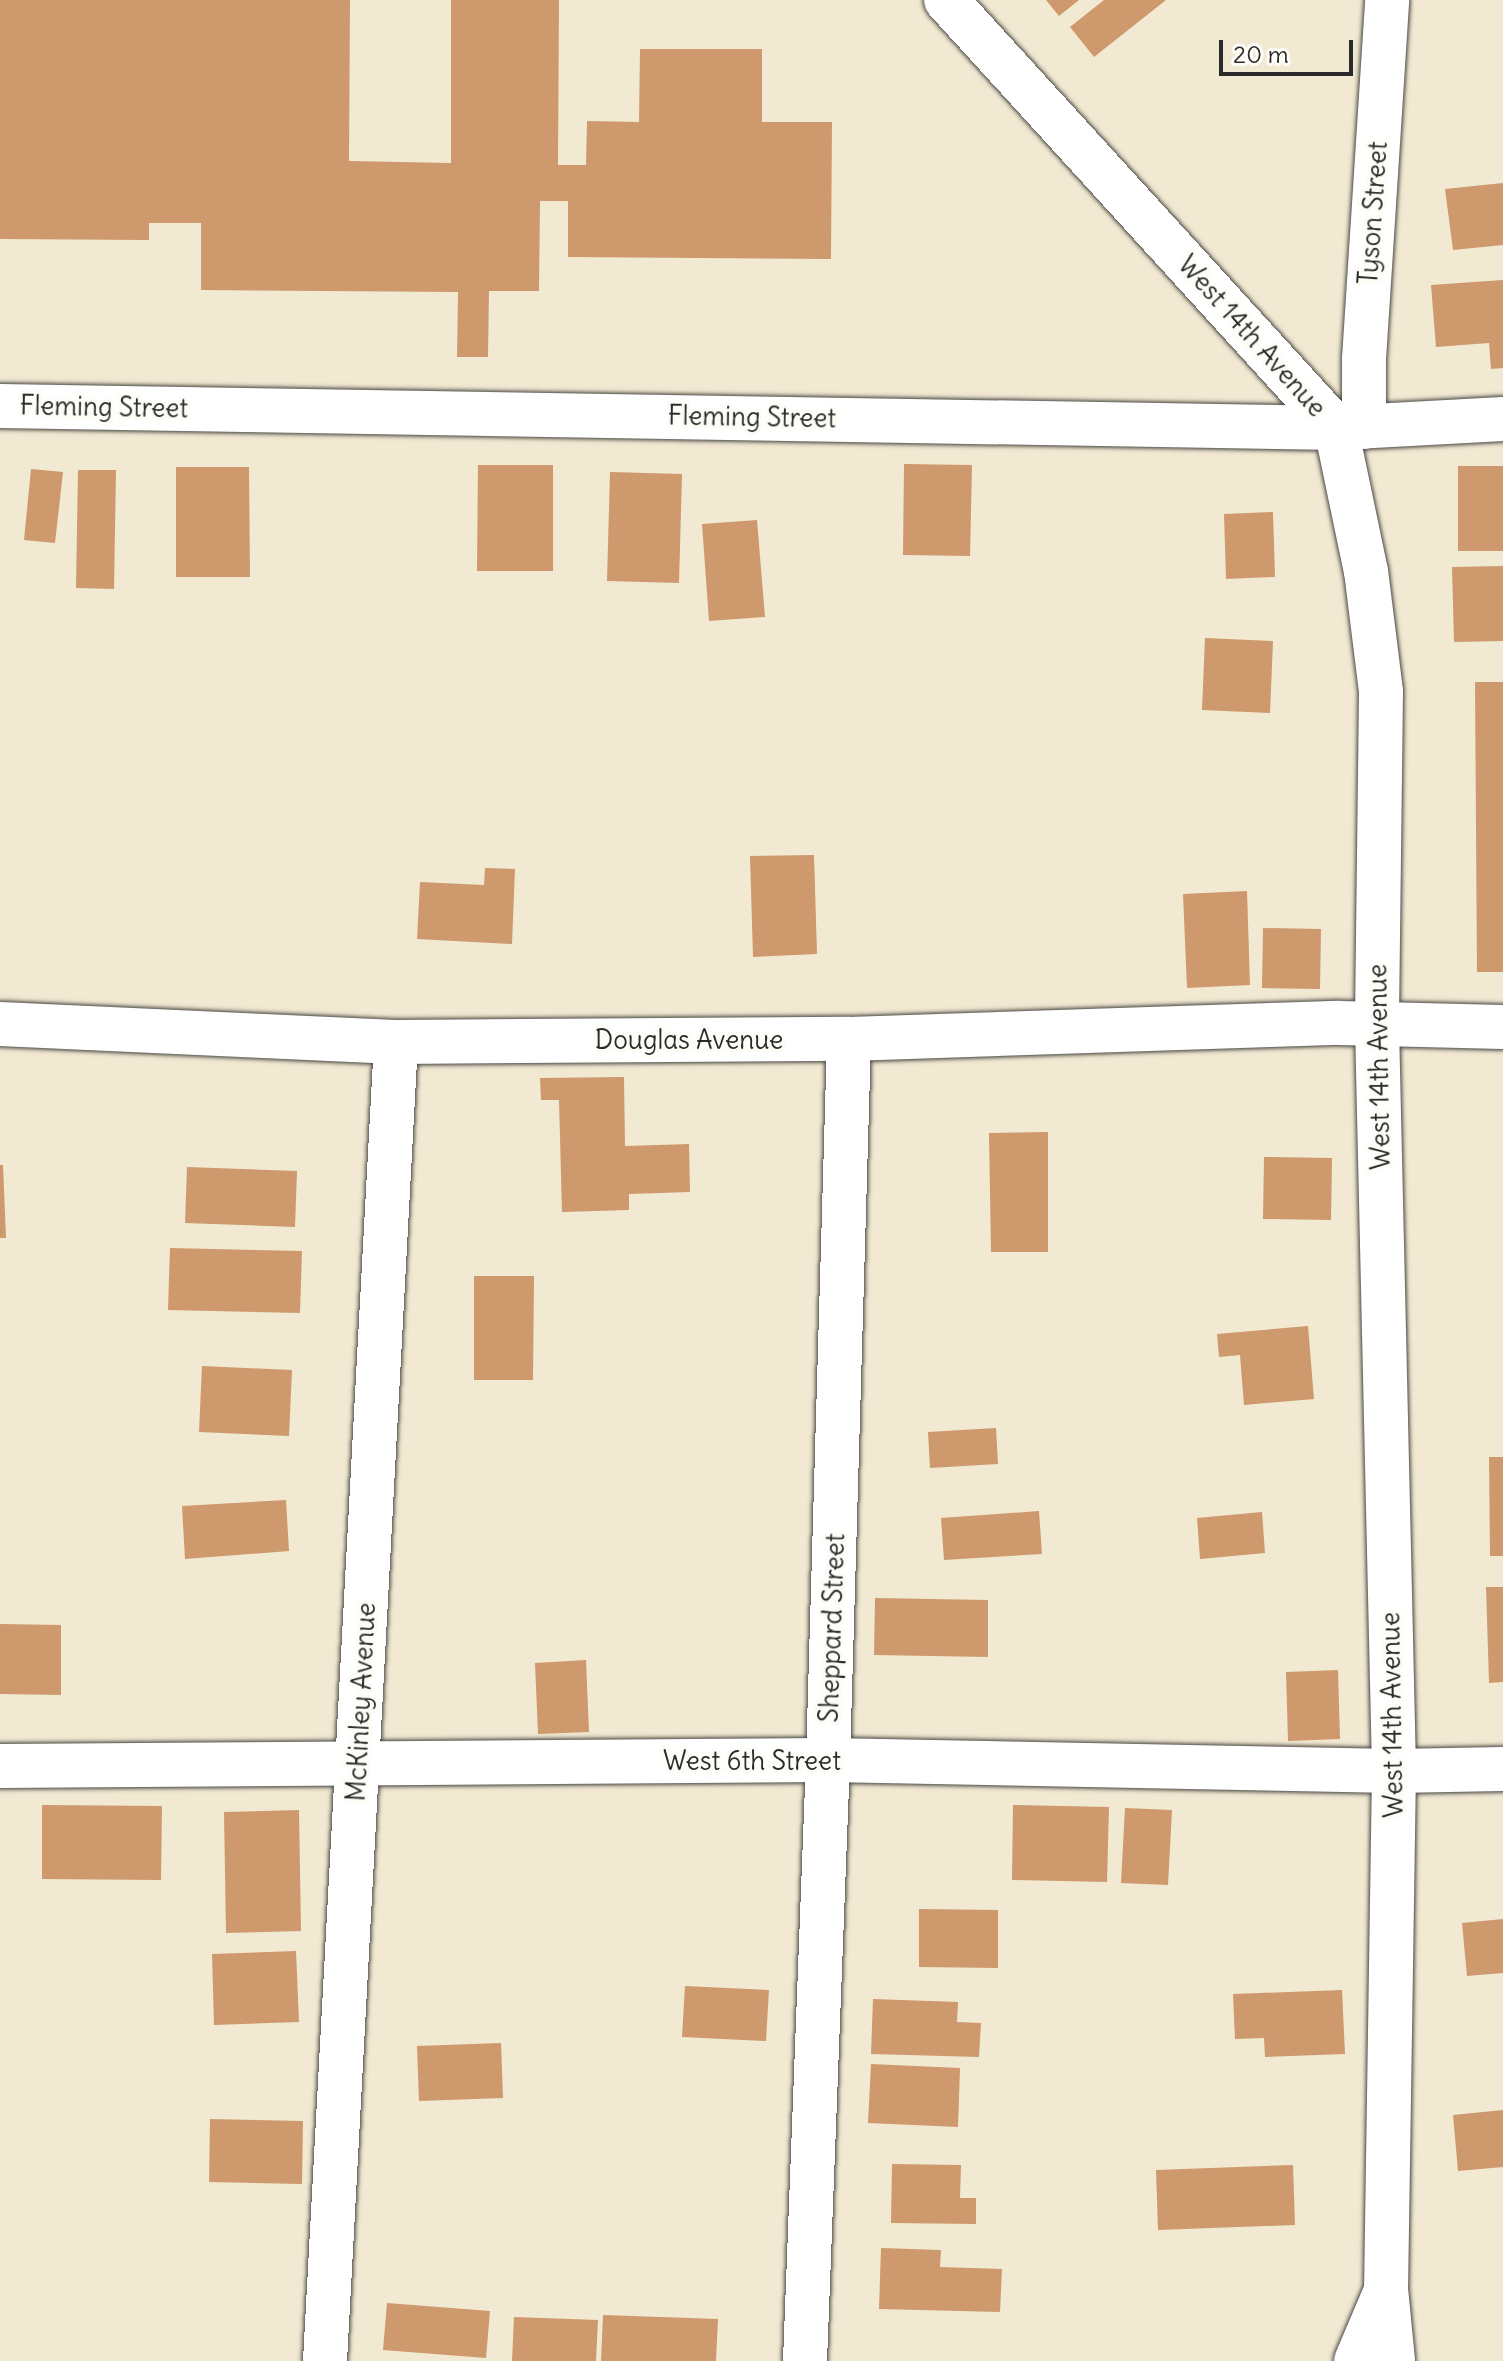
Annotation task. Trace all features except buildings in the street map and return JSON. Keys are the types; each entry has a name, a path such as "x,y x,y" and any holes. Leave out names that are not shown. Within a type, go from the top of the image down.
{"street":[{"name":"West 14th Avenue","path":"946,0 1350,428 1381,692 1377,1026 1394,1771 1386,2289 1393,2361"},
{"name":"Tyson Street","path":"1350,428 1365,343 1387,0"},
{"name":"Fleming Street","path":"0,406 1350,428 1503,419"},
{"name":"Douglas Avenue","path":"0,1024 396,1042 849,1039 1339,1023 1503,1027"},
{"name":"Sheppard Street","path":"805,2361 828,1760 849,1039"},
{"name":"McKinley Avenue","path":"325,2361 396,1042"},
{"name":"West 6th Street","path":"0,1766 828,1760 1394,1771 1503,1769"},
{"name":"West 14th Avenue","path":"1356,2361 1386,2289"}]}
